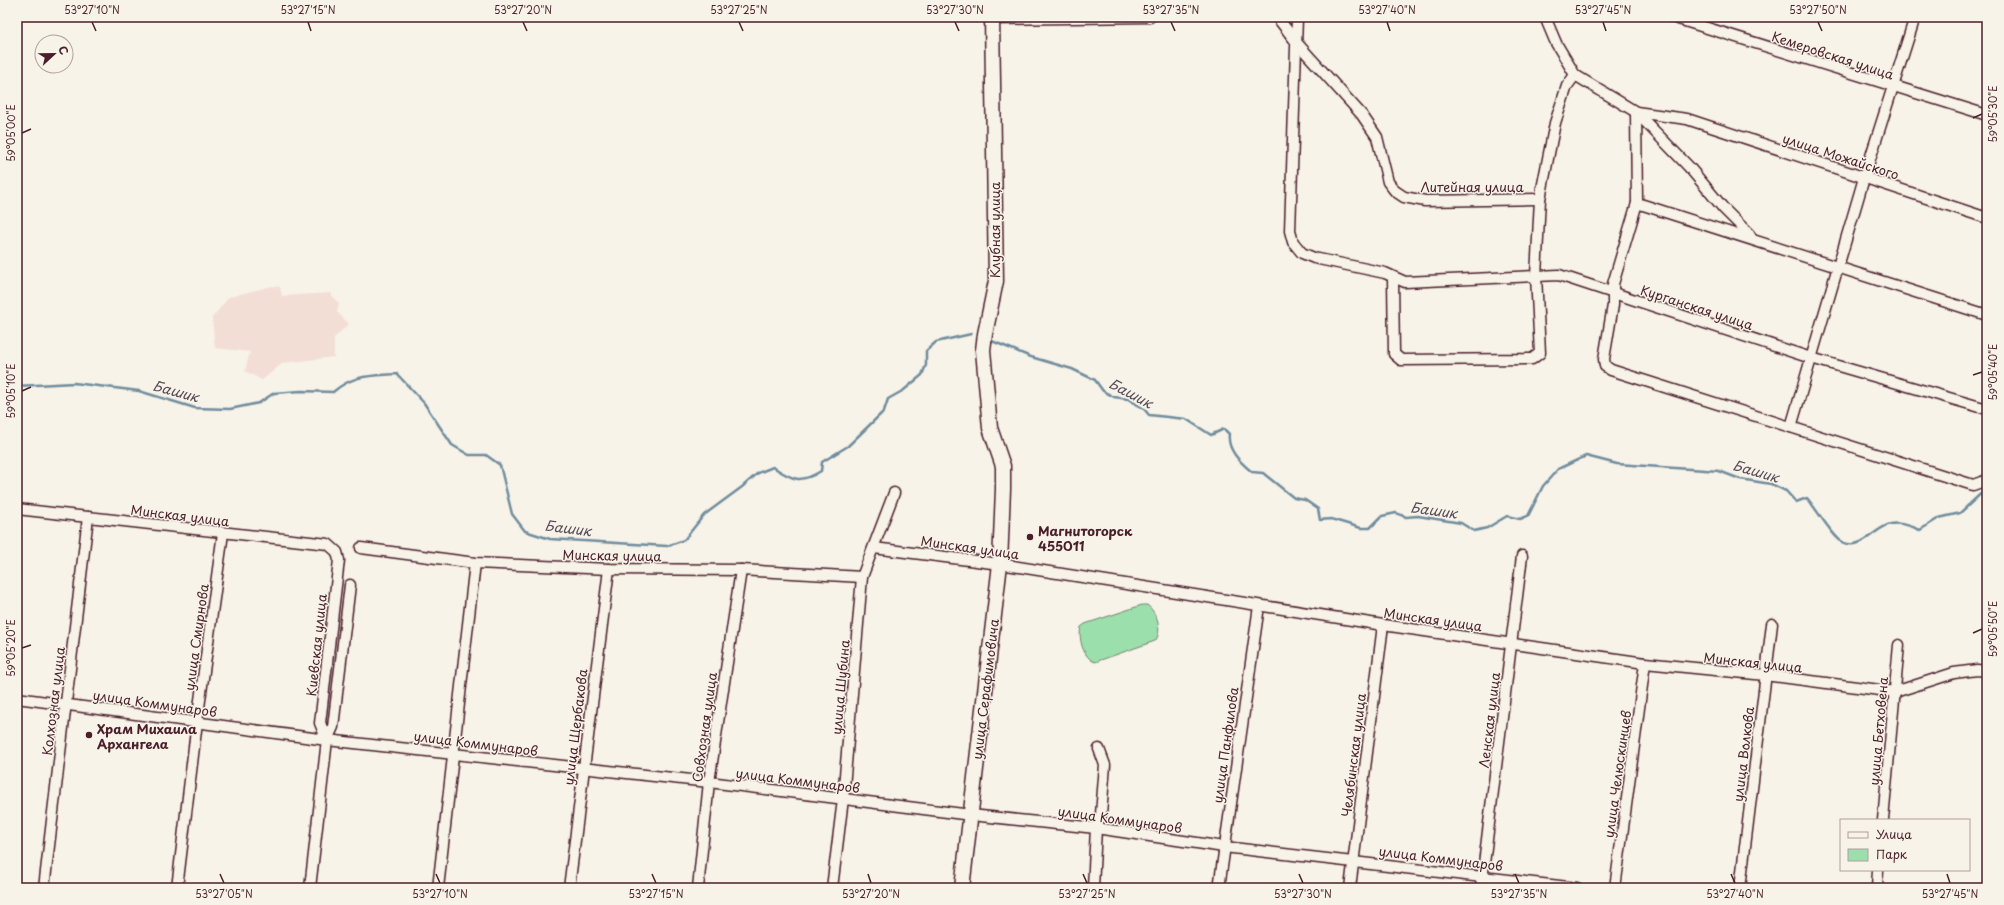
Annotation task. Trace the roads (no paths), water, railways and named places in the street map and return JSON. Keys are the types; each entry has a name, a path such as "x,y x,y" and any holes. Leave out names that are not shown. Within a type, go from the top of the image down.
{"street":[{"path":"992,18 1150,17"},
{"path":"1277,17 1297,43"},
{"name":"Курганская улица","path":"1297,17 1290,230 1293,242 1302,253 1314,258 1385,273 1393,278 1405,282 1559,275 1811,358 1987,408"},
{"path":"1545,17 1556,43 1575,75 1636,112 1689,167 1724,209 1750,234 1752,239"},
{"name":"Кемеровская улица","path":"1672,17 1987,115"},
{"path":"1791,427 1864,178 1915,17"},
{"name":"Клубная улица","path":"992,18 996,281 984,334 983,350 990,428 1002,466 1003,488"},
{"name":"Литейная улица","path":"1297,43 1362,115 1377,137 1388,182 1394,191 1404,197 1425,201 1540,199"},
{"path":"1393,278 1394,354 1400,360 1532,359 1540,354 1536,276 1540,199 1554,123 1567,86 1575,75"},
{"path":"1636,112 1637,203 1613,284 1613,305 1604,359 1605,366 1611,370 1966,482 1973,484 1987,480"},
{"name":"улица Можайского","path":"1636,112 1687,119 1864,178 1934,199 1987,218"},
{"path":"1637,203 1987,315"},
{"name":"улица Серафимовича","path":"962,888 1000,564 1003,488"},
{"name":"улица Шубина","path":"832,888 843,799 862,577 894,493"},
{"name":"Минская улица","path":"17,509 328,544 337,552"},
{"name":"Колхозная улица","path":"44,888 88,518"},
{"name":"улица Смирнова","path":"177,888 197,722 223,533"},
{"name":"Минская улица","path":"361,548 475,563 609,569 741,570 862,577"},
{"name":"Минская улица","path":"874,548 1000,564 1383,626 1512,643 1645,663 1765,675 1895,692 1954,673 1977,670 1987,671"},
{"name":"Киевская улица","path":"326,740 320,723 339,560 337,552"},
{"name":"Ленская улица","path":"1481,888 1522,556"},
{"path":"438,888 475,563"},
{"name":"улица Щербакова","path":"568,888 582,769 609,569"},
{"name":"Совхозная улица","path":"698,888 709,782 741,570"},
{"name":"Киевская улица","path":"310,888 326,740 333,727 350,585"},
{"name":"улица Панфилова","path":"1219,888 1259,606"},
{"path":"333,610 347,612"},
{"name":"улица Волкова","path":"1740,888 1772,624"},
{"name":"Челябинская улица","path":"1350,888 1383,626"},
{"name":"улица Бетховена","path":"1883,819 1899,645"},
{"name":"улица Челюскинцев","path":"1615,888 1645,663"},
{"name":"улица Коммунаров","path":"17,698 326,740 709,782 971,815 1096,828 1224,847 1577,888"},
{"path":"1093,888 1096,828 1101,814 1105,765 1099,749"},
{"path":"1876,888 1878,871"}],"waterway":[{"name":"Башик","path":"17,386 74,383 139,391 195,408 230,409 259,403 274,393 301,391 333,392 340,386 355,379 397,374 424,403 452,445 469,455 486,455 500,465 512,514 525,531 550,539 667,546 684,540 704,515 742,487 758,473 773,467 786,475 797,479 802,479 821,471 822,462 848,446 884,411 888,399 904,390 922,375 926,365 926,351 936,342 971,334"},
{"name":"Башик","path":"992,341 1031,357 1072,369 1095,380 1103,391 1114,397 1128,399 1144,409 1149,415 1186,419 1211,435 1224,429 1229,434 1230,445 1235,455 1252,472 1263,473 1294,498 1305,500 1318,509 1320,520 1331,519 1361,528 1370,528 1382,516 1396,513 1406,517 1418,516 1461,523 1474,531 1487,528 1507,516 1520,519 1528,516 1543,486 1558,469 1586,456 1617,464 1719,471 1740,479 1771,484 1786,491 1796,502 1807,498 1835,536 1844,543 1851,544 1863,541 1880,529 1891,524 1902,524 1920,530 1939,518 1960,513 1987,488"}],"place":[{"name":"Магнитогорск 455011","path":"1030,537"},
{"name":"Храм Михаила Архангела","path":"89,735"}]}
